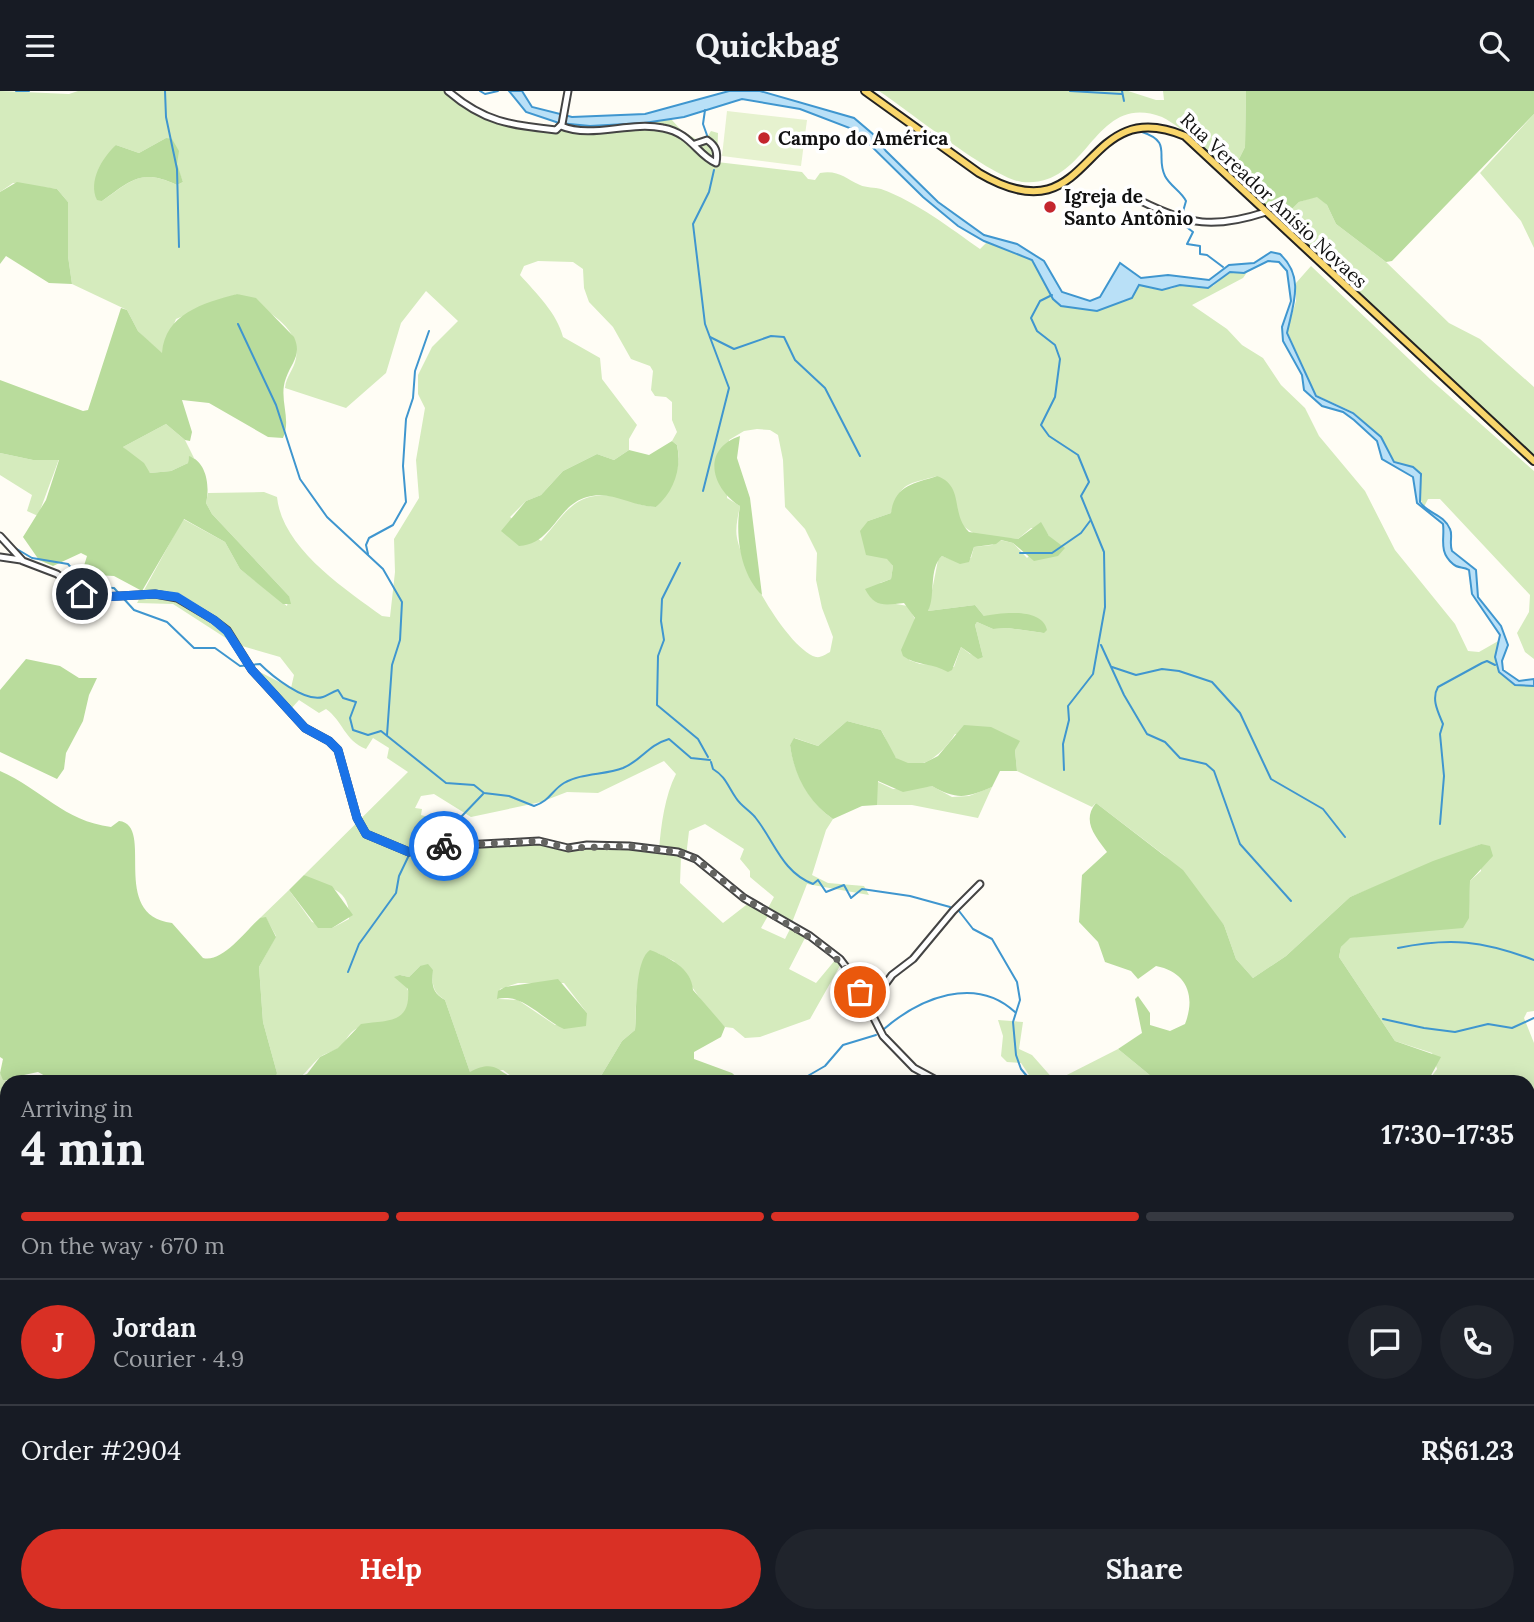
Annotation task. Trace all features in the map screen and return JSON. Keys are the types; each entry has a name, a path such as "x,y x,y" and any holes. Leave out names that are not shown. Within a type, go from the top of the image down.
{"main road":[{"path":"865,91 998,184 1017,190 1038,188 1056,180 1078,159"},
{"name":"Rua Vereador Anísio Novaes","path":"1168,123 1534,461"}],"street":[{"path":"448,91 471,110 488,119 556,129 561,125 568,91"},
{"path":"561,125 593,131 607,127 662,127 678,132 716,163 714,145 706,140 695,144"},
{"path":"1141,201 1180,219 1216,225 1266,212"},
{"path":"0,536 23,561"},
{"path":"0,557 23,561 57,574 82,594 102,597 155,594 177,597 214,620 227,631 252,670 305,728 329,741 338,750 357,818 366,834 409,852 426,847 539,841 568,848 629,846 678,852 696,859 744,898 824,946 852,975 883,1036 914,1068 926,1075"},
{"path":"868,1008 892,975 913,959 953,911 980,884"}],"green space":[{"path":"0,91 69,94 78,91 449,91 488,118 550,130 563,124 590,126 671,119 681,130 699,141 706,139 711,131 718,133 717,162 802,172 808,179 815,180 820,173 832,173 862,186 881,189 920,208 980,249 987,242 1032,260 1053,299 1062,306 1097,311 1132,298 1139,285 1154,289 1171,289 1180,285 1202,288 1213,286 1230,272 1248,271 1243,278 1192,305 1227,329 1242,345 1263,358 1281,385 1305,408 1319,436 1365,491 1395,550 1455,624 1468,651 1479,652 1500,640 1496,665 1510,682 1534,686 1534,1011 1527,1012 1524,1018 1534,1043 1534,1075 1432,1075 1437,1069 1432,1053 1395,1041 1339,957 1341,947 1349,938 1387,933 1469,901 1470,881 1481,871 1481,844 1350,897 1286,956 1253,978 1236,959 1224,925 1164,855 1096,803 1092,807 1017,771 1015,750 955,734 945,748 930,760 914,765 905,764 894,756 881,730 847,721 818,746 795,738 790,745 804,787 817,805 833,819 826,830 812,875 828,883 864,886 869,895 807,884 791,925 769,914 761,928 785,939 791,927 806,936 789,969 816,983 836,959 841,964 810,1019 760,1037 745,1038 733,1028 725,1027 708,1010 674,961 657,953 649,960 640,978 635,1030 622,1041 602,1075 510,1075 503,1070 470,1072 445,1000 437,994 434,987 433,970 420,966 409,977 400,975 408,989 410,1000 408,1010 399,1018 359,1028 351,1033 339,1048 320,1057 303,1075 276,1075 263,1022 259,967 276,936 266,918 260,918 289,890 312,922 332,928 349,919 345,899 340,893 304,875 408,772 387,758 389,748 373,738 366,749 353,741 326,709 319,713 299,700 290,710 259,684 252,668 291,688 294,675 280,657 235,644 173,604 137,603 183,519 225,542 240,569 287,606 289,596 212,514 206,503 208,493 264,492 277,497 281,516 290,533 318,566 382,616 390,617 395,572 394,539 419,498 416,460 425,408 418,394 418,375 432,347 458,321 426,291 401,323 386,373 346,408 285,388 296,358 293,336 267,311 237,294 176,319 162,354 138,331 127,310 72,284 68,256 68,202 57,189 13,183 0,192","holes":["166,138 183,182 177,185 154,177 145,177 129,182 102,201 116,145 139,153","538,261 573,262 583,269 584,288 589,302 613,327 631,359 650,366 653,371 651,390 655,396 666,397 672,402 672,420 677,432 672,441 677,445 677,470 656,507 618,497 591,497 573,505 541,541 510,517 526,501 541,495 563,471 597,454 614,460 629,450 629,439 637,425 602,379 600,358 563,337 551,312 520,275 524,266","770,430 778,435 783,460 785,507 805,529 817,553 816,580 822,608 833,637 830,652 823,656 816,657 792,639 768,605 741,551 736,534 740,506 727,498 729,440 744,431","937,476 963,526 976,535 1018,539 1031,528 1044,529 1049,536 1027,558 1013,543 1000,540 992,545 974,547 971,558 955,561 942,556 938,560 928,611 975,605 984,616 1044,633 1008,628 993,629 977,622 975,625 983,657 970,654 961,647 954,667 920,664 909,660 915,619 908,606 896,604 880,583 891,579 893,566 888,559 880,556 868,521 891,513 898,495 906,486","664,761 676,774 666,801 659,850 507,844 433,850 410,856 410,851 438,820 421,815 422,809 415,808 421,796 434,794 471,817 541,802 567,792 598,793","705,824 744,849 740,859 750,871 750,877 774,897 767,910 750,902 723,923 680,883 681,857 686,857 689,831","518,983 564,983 587,1013 555,1025 518,1000 498,999 500,989"]},
{"path":"879,91 1128,91 1164,100 1163,91 1246,91 1245,147 1231,175 1171,122 1162,117 1139,113 1120,117 1105,128 1063,171 1045,180 1022,182 1008,178 971,157"},
{"path":"1246,91 1534,91 1534,114 1392,261 1386,262 1336,224 1327,205 1317,197 1299,202 1279,222 1231,175 1245,147"},
{"name":"Campo do América","path":"727,111 807,120 801,166 722,156"},
{"path":"1534,114 1534,248 1521,221 1480,173"},
{"path":"166,138 172,139 179,151 177,164 183,182 177,185 155,177 146,177 129,182 102,201 97,200 95,178 106,156 116,145 139,153"},
{"path":"17,182 57,189 68,202 68,256 72,284 49,283 6,256 0,264 0,192"},
{"path":"1317,196 1327,205 1336,224 1386,262 1449,323 1480,339 1534,387 1534,461 1435,373 1279,222 1299,202"},
{"path":"1311,266 1430,379 1534,471 1534,659 1525,652 1517,633 1529,612 1530,595 1440,499 1428,499 1424,507 1418,494 1422,477 1416,469 1394,462 1378,435 1353,412 1316,395 1287,331 1296,301 1296,283"},
{"path":"237,294 256,298 294,337 296,343 295,358 283,393 286,423 283,438 268,437 209,403 182,400 192,432 190,441 166,424 123,447 144,463 150,473 171,471 188,463 189,456 195,459 206,476 206,503 212,514 289,596 291,604 283,604 240,569 225,542 184,519 142,591 114,576 94,575 83,569 87,556 81,553 53,566 39,560 23,537 46,500 59,460 33,460 0,453 0,380 83,411 88,410 121,308 127,310 138,331 162,353 170,329 188,312"},
{"path":"166,424 185,440 194,458 189,457 188,463 171,471 150,473 123,447"},
{"path":"740,436 737,458 750,498 762,595 749,576 741,553 738,529 740,506 722,489 714,469 719,450"},
{"path":"672,441 677,445 677,471 668,494 656,507 596,495 577,501 548,532 530,544 519,546 501,531 526,501 541,495 563,471 597,454 614,460 629,450 649,455"},
{"path":"0,453 33,460 59,459 38,516 27,511 32,495 0,475"},
{"path":"937,476 951,486 963,525 969,532 1018,539 1041,522 1049,536 1065,548 1058,556 1034,561 1013,543 1001,540 996,544 974,547 969,562 960,564 942,556 935,568 928,611 975,605 984,616 1010,613 1029,615 1044,623 1047,630 1044,633 1008,628 993,629 977,622 975,625 983,657 978,659 961,647 952,670 948,672 903,656 901,650 915,618 904,603 881,604 865,589 891,579 893,566 887,559 866,555 860,531 868,521 891,513 897,497 906,487"},
{"path":"26,659 60,666 79,678 97,678 89,695 83,721 66,753 64,769 57,779 0,752 0,690"},
{"path":"847,721 881,730 896,758 908,763 924,763 938,756 964,725 991,727 1020,741 1015,750 1017,771 1000,771 992,787 962,796 948,794 932,786 903,792 878,781 877,805 862,806 833,819 809,796 795,767 790,745 794,738 818,746"},
{"path":"0,771 66,811 94,824 111,827 119,821 129,826 134,838 137,888 142,904 153,916 172,923 203,958 218,956 226,951 260,918 266,917 276,937 259,967 263,1022 276,1075 43,1075 38,1072 1,1075 3,1059 0,1057"},
{"path":"876,781 893,789 932,786 952,797 969,796 992,787 978,818 912,805 877,805"},
{"path":"1096,803 1183,870 1224,925 1236,959 1253,978 1286,956 1350,897 1433,861 1481,844 1490,846 1493,856 1470,881 1469,918 1463,928 1350,938 1341,947 1339,957 1395,1041 1441,1057 1431,1075 1150,1075 1118,1049 1142,1033 1135,999 1138,996 1150,1013 1150,1025 1170,1031 1185,1024 1189,995 1182,980 1167,969 1156,966 1138,979 1131,971 1105,962 1098,942 1079,922 1082,875 1107,852 1092,829 1092,810"},
{"path":"304,875 332,886 353,915 332,928 318,928 289,890"},
{"path":"650,950 671,960 688,975 693,990 725,1027 721,1037 694,1052 694,1059 734,1075 602,1075 622,1041 635,1030 639,975 645,956"},
{"path":"428,964 433,970 433,987 445,1000 470,1072 491,1066 508,1075 304,1075 320,1057 338,1048 361,1024 389,1020 402,1014 406,1009 408,989 394,977 409,977 420,966"},
{"path":"558,979 587,1013 586,1026 564,1029 524,1003 515,999 497,999 498,991 505,987"},
{"path":"998,1020 1023,1022 1019,1049 1032,1055 1050,1075 1029,1075 1021,1063 1007,1062 1001,1056 1003,1036"},
{"path":"1118,1049 1150,1075 1067,1075"}],"water":[{"path":"509,91 522,91 532,107 572,117 645,114 729,91 760,91 854,118 874,135 886,151 938,202 984,235 1017,244 1044,261 1062,292 1090,301 1100,297 1120,263 1141,278 1168,275 1209,280 1229,265 1254,263 1271,252 1280,254 1288,263 1295,282 1294,302 1287,333 1316,396 1353,413 1381,437 1394,462 1413,467 1421,474 1420,502 1447,524 1451,531 1452,551 1476,570 1478,597 1501,626 1508,645 1502,661 1503,670 1519,681 1534,679 1534,686 1515,685 1499,672 1495,657 1500,635 1472,594 1469,570 1455,566 1445,554 1443,524 1417,503 1413,477 1382,459 1377,441 1354,420 1343,412 1322,406 1304,390 1302,375 1283,341 1282,327 1291,301 1287,271 1279,262 1268,261 1244,273 1230,272 1208,288 1180,285 1162,290 1139,285 1132,298 1097,311 1061,306 1053,299 1032,260 984,241 958,226 923,197 855,130 800,109 742,99 684,117 644,123 590,126 559,123 526,112"}],"waterway":[{"path":"16,91 29,91"},
{"path":"165,91 166,117 177,169 179,247"},
{"path":"480,91 485,94 498,91"},
{"path":"1070,91 1122,94"},
{"path":"1122,91 1124,101"},
{"path":"705,110 703,124 708,138"},
{"path":"1142,132 1157,140 1165,176 1186,201 1180,222 1193,232 1187,244 1200,246 1200,254 1207,255 1223,267"},
{"path":"703,491 729,388 705,324 693,224 709,192 714,170"},
{"path":"1052,295 1040,301 1031,318 1037,331 1055,345 1060,359 1055,397 1041,425 1049,436 1078,455 1089,482 1081,496 1104,552 1105,607 1093,674 1068,706 1069,720 1063,744 1064,770"},
{"path":"238,324 276,405 300,479 327,517 383,569 402,602 400,640 392,665 387,735"},
{"path":"368,554 366,545 369,538 393,525 406,502 403,466 406,419 413,398 415,371 429,331"},
{"path":"710,337 734,349 771,336 784,337 795,360 825,388 860,456"},
{"path":"1020,553 1052,553 1081,533 1090,521"},
{"path":"10,545 32,558 68,564 87,587 114,588 134,610 167,622 194,648 215,648 240,666 260,664 289,687 307,696 323,697 338,690 343,698 356,702 350,718 353,730 368,735 381,731 446,783 474,785 484,793 509,796 534,806 544,801 564,783 578,777 623,768 655,745 669,739 691,758 710,760"},
{"path":"680,563 662,599 664,640 658,656 657,705 698,739 708,757"},
{"path":"1101,645 1124,695 1147,734 1165,742 1180,758 1206,764 1214,771 1240,844 1291,901"},
{"path":"1440,824 1444,776 1440,734 1443,724 1436,705 1436,692 1438,687 1482,663 1487,661 1495,665"},
{"path":"1112,667 1136,675 1162,669 1179,671 1212,682 1240,713 1271,779 1323,809 1345,837"},
{"path":"711,762 713,769 724,778 738,801 755,817 786,864 802,879 813,884 818,880 826,892 844,885 851,898 862,889 910,896 950,907"},
{"path":"416,847 460,818 483,794"},
{"path":"348,972 359,944 396,893 399,876 410,853"},
{"path":"959,911 973,929 992,939 1017,982 1020,1000 1013,1022 1016,1055 1026,1075"},
{"path":"1398,948 1434,943 1467,943 1534,960"},
{"path":"884,1029 914,1008 948,995 983,995 999,1001 1015,1012"},
{"path":"1383,1019 1455,1032 1488,1024 1512,1028 1534,1018"},
{"path":"809,1075 825,1066 843,1045 876,1035"}],"way so far":[{"path":"444,846 539,841 568,848 587,845 629,846 678,852 696,859 744,898 824,946 852,975 860,992"}],"place":[{"name":"Campo do América","path":"764,138"},
{"name":"Igreja de Santo Antônio","path":"1050,207"}],"route":[{"path":"82,594 102,597 155,594 177,597 214,620 227,631 252,670 305,728 329,741 338,750 357,818 366,834 409,852 444,846"}]}
